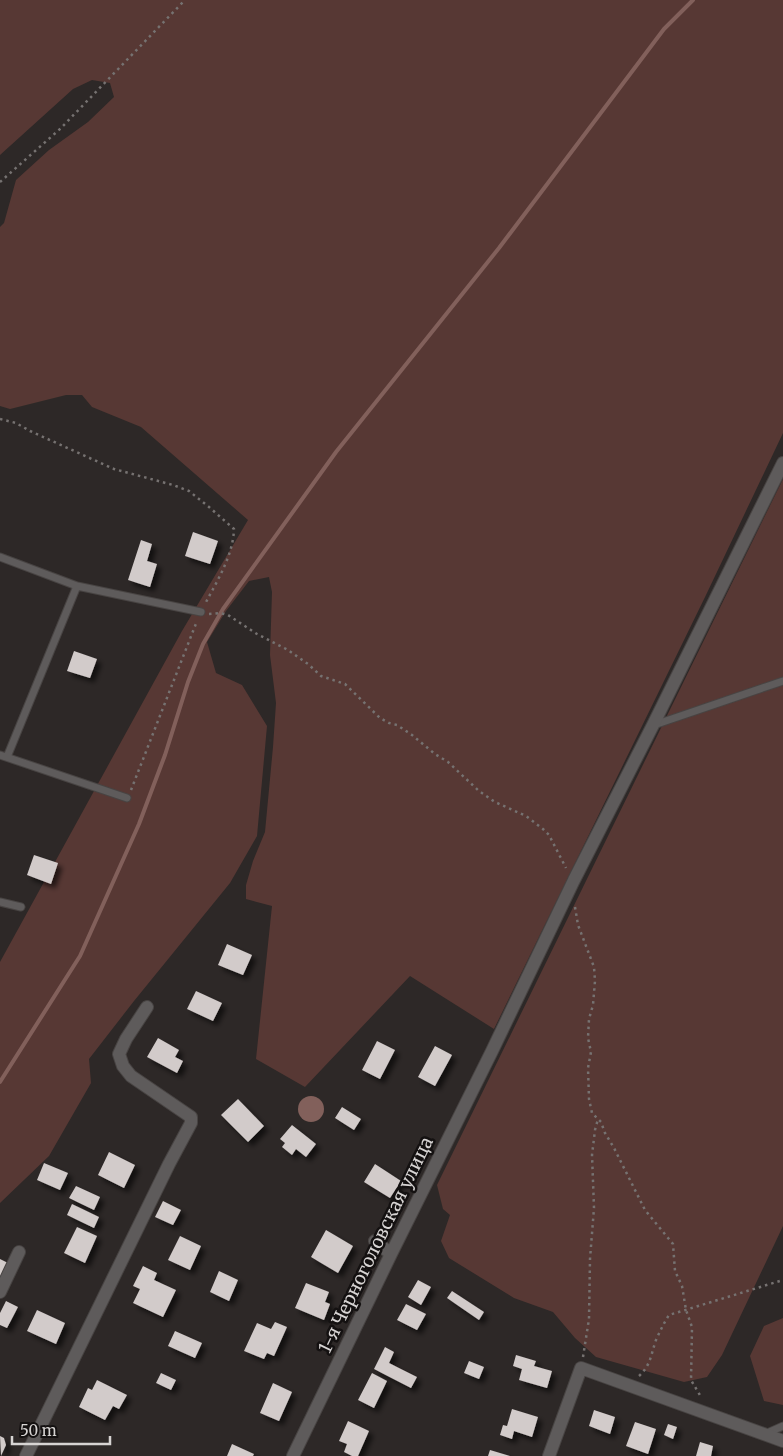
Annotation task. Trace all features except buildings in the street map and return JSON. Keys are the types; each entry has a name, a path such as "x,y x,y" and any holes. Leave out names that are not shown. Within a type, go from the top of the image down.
{"street":[{"name":"1-я Черноголовская улица","path":"293,1456 574,880 654,725 783,463"},
{"path":"26,1456 169,1164 191,1123 191,1117 131,1076 123,1066 119,1054 126,1039 147,1007"},
{"path":"375,1241 391,1254"},
{"path":"0,1292 19,1252"},
{"path":"549,1456 581,1368 783,1441"}],"lane":[{"path":"0,557 77,586 201,612"},
{"path":"77,586 3,756 127,798"},
{"path":"654,725 783,681"},
{"path":"0,902 21,907"},
{"path":"763,1434 783,1426"}],"path":[{"path":"0,182 60,129 185,0"},
{"path":"0,419 16,423 114,469 173,485 189,492 234,529 234,538 226,562 201,612 127,798"},
{"path":"201,612 205,614 220,613 228,615 257,634 288,650 321,676 345,684 380,718 397,725 412,735 448,762 479,791 495,802 526,816 543,829 549,835 565,868 574,880"},
{"path":"574,904 578,925 594,967 593,1005 589,1019 588,1038 591,1052 588,1068 589,1099 592,1113 601,1122 645,1210 673,1244 675,1270 682,1286 686,1310 692,1327 691,1380 703,1400"},
{"path":"581,1368 589,1320 590,1259 594,1208 592,1155 598,1119"},
{"path":"625,1384 640,1374 649,1364 656,1342 669,1316 783,1280"}],"shaded area":[{"path":"0,0 783,0 783,433 494,1029 410,976 305,1087 256,1059 272,906 246,899 246,885 253,861 265,832 276,703 270,655 272,592 269,577 249,581 226,611 207,642 216,673 242,685 267,726 257,836 230,883 89,1059 91,1083 49,1156 0,1203 0,962 182,631 248,520 141,427 92,407 82,395 66,395 10,409 0,406 0,227 4,223 16,180 49,150 88,122 114,97 110,83 92,80 73,89 0,155"},
{"path":"783,479 783,1226 722,1355 707,1377 684,1382 596,1357 575,1338 553,1312 514,1298 449,1258 441,1241 450,1215 443,1209 437,1185"},
{"path":"311,1096 320,1100 324,1109 320,1118 311,1122 302,1118 298,1109 302,1100"},
{"path":"783,1318 783,1405 764,1401 750,1356 764,1326"}],"waterway":[{"path":"0,1082 80,956 139,824 203,644 223,609 336,452 499,248 664,29 693,0"}]}
